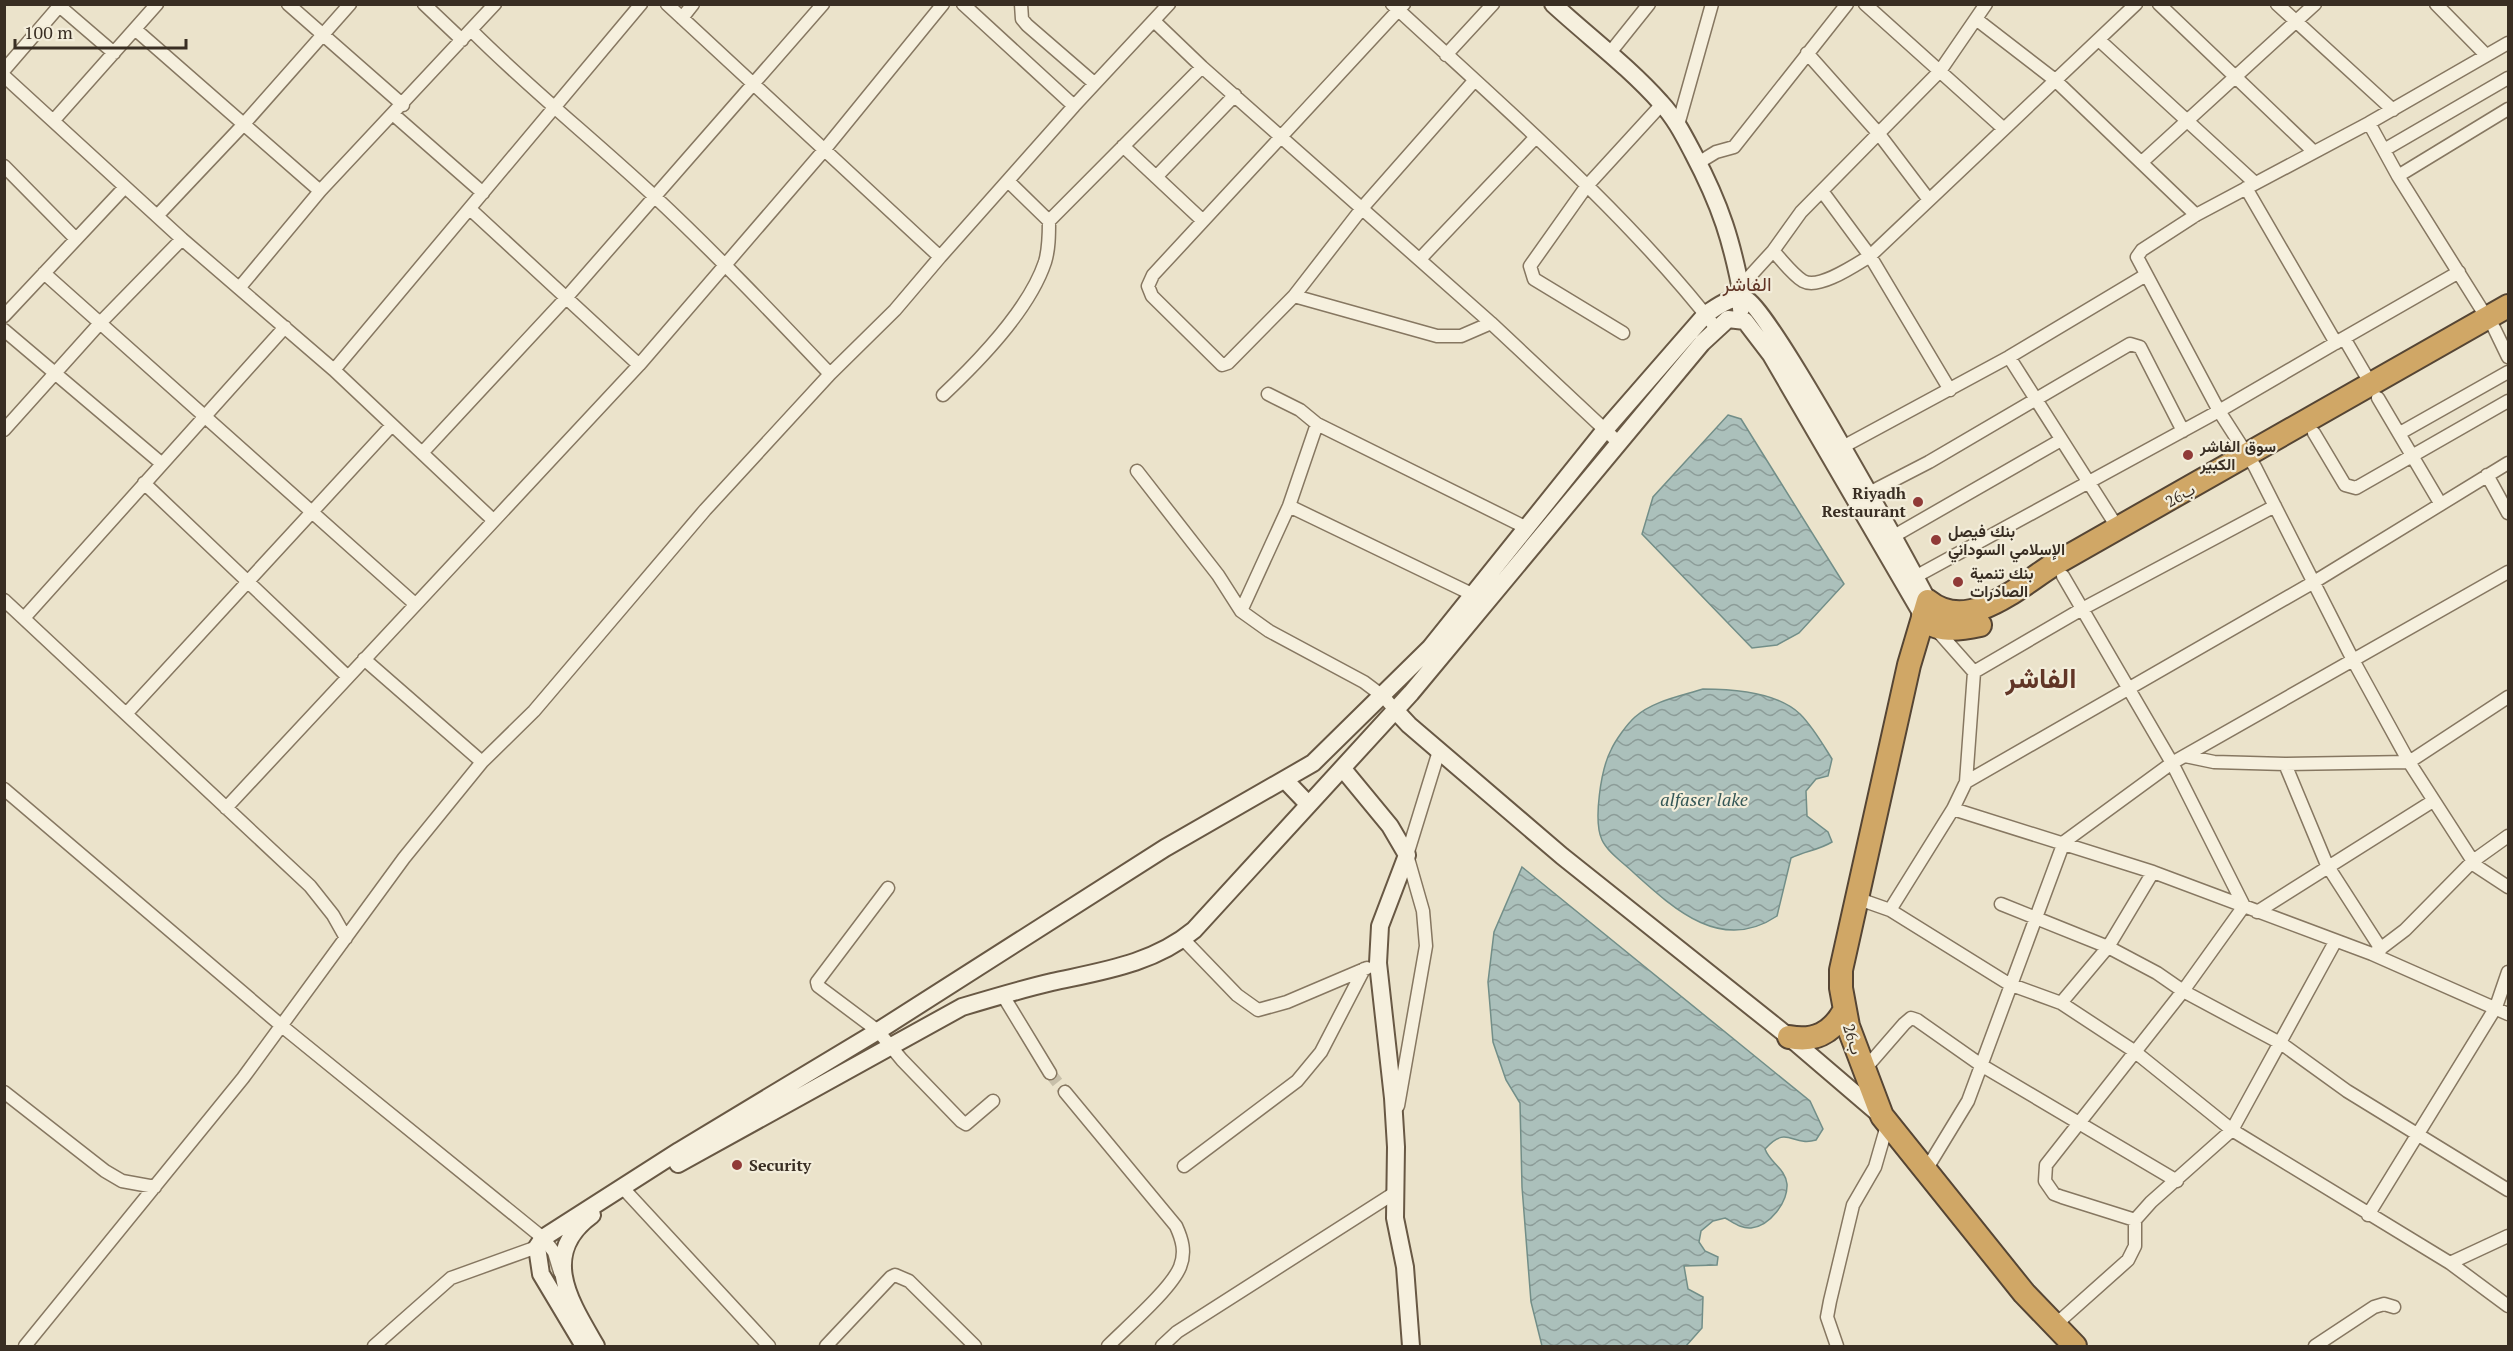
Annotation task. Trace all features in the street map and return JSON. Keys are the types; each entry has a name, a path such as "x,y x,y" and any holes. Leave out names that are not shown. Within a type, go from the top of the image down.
{"highway":[{"name":"26ب","path":"1935,616 1977,611 2119,530 2252,461 2375,392 2496,322 2508,306"},
{"name":"26ب","path":"1935,616 1979,626 2010,610 2252,461 2314,433 2375,392"},
{"name":"26ب","path":"1935,616 1909,665 1840,979 1844,1011 1863,1071 1885,1119 2024,1293 2075,1347"},
{"path":"1789,1037 1800,1039 1822,1035 1839,1021 1844,1011"}],"street":[{"path":"54,120 157,4"},
{"path":"288,4 403,105"},
{"path":"157,216 243,125 350,4"},
{"path":"424,4 462,40"},
{"path":"240,287 320,191 394,115 495,4"},
{"path":"334,370 641,4"},
{"path":"667,4 940,257"},
{"path":"682,18 693,4"},
{"path":"422,453 566,298 822,4"},
{"path":"226,808 639,365 825,149 943,4"},
{"path":"963,4 1074,105"},
{"path":"1021,4 1022,20 1094,83"},
{"path":"25,1347 283,1027 404,858 483,762 534,711 705,510 830,374 895,310 1074,105 1169,4"},
{"path":"1446,55 1493,4"},
{"path":"1553,4 1662,104 1678,124 1729,232 1742,293 1738,318"},
{"path":"1609,54 1649,4"},
{"path":"1678,124 1712,4"},
{"path":"1698,163 1716,152 1734,147 1846,4"},
{"path":"1865,4 2004,129"},
{"path":"744,1119 962,1007 1002,994 1105,972 1155,955 1183,939 1343,769 1395,710 1436,652 1551,511 1618,443 1656,385 1711,321 1720,305 1736,299 1742,293 1802,212 1940,71 1986,4"},
{"path":"1773,251 1802,280 1812,284 1831,278 1870,256 2136,4"},
{"path":"2159,4 2313,151"},
{"path":"2277,4 2393,110"},
{"path":"2142,162 2315,4"},
{"path":"2436,4 2486,55"},
{"path":"4,70 59,5 114,53"},
{"path":"1474,81 1363,207 1294,296 1228,363 1222,365 1152,296 1148,286 1153,275 1283,136 1398,6 1446,55 1474,81 1535,138 1586,187 1649,251 1711,321"},
{"path":"1976,19 2055,80 2196,214"},
{"path":"1154,21 1202,67 1283,136 1491,323 1618,443"},
{"path":"136,30 320,191"},
{"path":"472,31 512,71 654,196 726,265 830,374"},
{"path":"2099,39 2188,118 2251,185 2340,341 2375,392 2440,503"},
{"path":"2508,43 2393,110 2196,214 2142,250 2137,257 2219,411 2252,461 2353,660 2409,762 2474,861 2483,872 2508,887"},
{"path":"1807,53 1879,134 1929,200"},
{"path":"943,395 968,372 1030,292 1045,263 1049,242 1049,221 1202,67"},
{"path":"4,76 182,239 334,370 493,520"},
{"path":"2384,150 2508,78"},
{"path":"1156,177 1235,95"},
{"path":"1623,333 1534,279 1530,273 1530,266 1586,187 1662,104"},
{"path":"2398,176 2508,109"},
{"path":"394,115 483,193"},
{"path":"2369,123 2398,176 2459,272 2496,322 2508,357"},
{"path":"1420,259 1535,138"},
{"path":"1123,146 1202,220"},
{"path":"4,166 75,238"},
{"path":"1008,181 1049,221"},
{"path":"7,308 44,273 125,187"},
{"path":"1822,191 1870,256 1950,390"},
{"path":"470,209 639,365"},
{"path":"4,430 101,322 182,239"},
{"path":"1915,577 2219,411 2459,272"},
{"path":"44,273 206,415 415,604"},
{"path":"1836,451 1950,390 2146,275"},
{"path":"1742,293 1761,313 1887,540 1974,672 1966,782 1953,809 1890,910"},
{"path":"1294,296 1437,336 1461,336 1491,323"},
{"path":"1711,321 1738,318 1750,326 1868,494 1887,540 1915,577 1935,616"},
{"path":"24,618 285,327"},
{"path":"4,330 161,463"},
{"path":"1868,494 1929,462 2036,397 2130,344 2140,347 2183,431"},
{"path":"2008,357 2036,397 2119,530"},
{"path":"2400,433 2508,372"},
{"path":"1480,598 1527,528 1551,511 1604,431 1656,385"},
{"path":"1268,394 1300,410 1317,424 1527,528"},
{"path":"2314,433 2350,489 2356,488 2413,457 2508,401"},
{"path":"1241,611 1289,506 1317,424"},
{"path":"126,714 393,425"},
{"path":"1887,540 2061,440"},
{"path":"1966,782 2314,582 2508,463"},
{"path":"1137,471 1218,574 1241,611 1269,631 1364,682 1383,697 1439,751 1562,856 1789,1037 1885,1119 1875,1167 1853,1205 1830,1301 1827,1317 1837,1347"},
{"path":"2487,475 2508,513"},
{"path":"144,483 348,677"},
{"path":"1289,506 1480,598"},
{"path":"1974,672 2082,609 2275,506"},
{"path":"1926,1170 1968,1101 2009,984 2064,842 2172,763 2508,572"},
{"path":"2063,576 2172,763 2244,906"},
{"path":"4,600 310,886 333,915 346,938"},
{"path":"375,1347 451,1278 540,1243 744,1119 1164,848 1313,764 1383,697 1436,652"},
{"path":"364,659 483,762"},
{"path":"2185,756 2214,762 2285,764 2409,762 2508,697"},
{"path":"1328,751 1390,826 1407,855 1423,911 1426,946 1395,1125"},
{"path":"1184,1166 1297,1081 1321,1052 1371,966 1380,926 1407,855 1439,751"},
{"path":"2285,764 2328,865 2377,952"},
{"path":"1285,780 1308,804"},
{"path":"4,789 283,1027 540,1243 554,1252 568,1296 596,1347"},
{"path":"2257,912 2328,865 2433,801"},
{"path":"1953,809 2064,842 2153,872 2335,942 2377,952 2508,1014"},
{"path":"2377,952 2405,930 2474,861 2508,836"},
{"path":"2061,1003 2108,947 2153,872"},
{"path":"888,888 817,982 822,990 878,1031 966,1124 993,1101"},
{"path":"1856,898 1890,910 2009,984 2061,1003 2134,1051 2232,1130 2450,1263 2508,1306"},
{"path":"2001,904 2108,947 2157,973 2183,991 2282,1044 2347,1091 2507,1186"},
{"path":"2135,1220 2062,1197 2048,1188 2044,1173 2046,1165 2183,991 2244,906"},
{"path":"1183,939 1237,995 1258,1010 1287,1002 1371,966"},
{"path":"2054,1326 2128,1260 2135,1246 2135,1220 2151,1202 2232,1130 2282,1044 2335,942"},
{"path":"1371,966 1395,1125 1395,1218 1405,1267 1411,1347"},
{"path":"2368,1215 2416,1133 2496,1007 2508,972"},
{"path":"1002,994 1050,1073"},
{"path":"1863,1071 1911,1018 1981,1065 2177,1181"},
{"path":"4,1092 105,1171 122,1181 155,1187"},
{"path":"1065,1092 1176,1226 1182,1238 1183,1252 1180,1267 1171,1281 1108,1347"},
{"path":"563,1282 564,1256 571,1236 586,1220 625,1190"},
{"path":"625,1190 769,1347"},
{"path":"1162,1347 1178,1332 1396,1192"},
{"path":"2450,1263 2508,1236"},
{"path":"540,1243 541,1274 584,1347"},
{"path":"826,1347 895,1275 909,1281 975,1347"},
{"path":"2315,1347 2374,1307 2384,1304 2394,1307"}],"water":[{"path":"1728,415 1741,419 1844,584 1799,633 1777,645 1752,648 1642,534 1653,497"},
{"name":"alfaser lake","path":"1703,689 1754,693 1779,701 1800,714 1832,759 1828,776 1816,779 1806,791 1807,816 1828,832 1832,842 1791,858 1777,916 1757,926 1737,930 1718,928 1700,922 1666,901 1612,854 1602,840 1599,831 1599,795 1604,769 1615,742 1628,724 1650,707"},
{"path":"1522,867 1810,1101 1823,1129 1816,1140 1801,1141 1784,1137 1779,1138 1765,1149 1786,1178 1787,1184 1787,1191 1781,1205 1771,1218 1758,1226 1747,1228 1725,1218 1713,1221 1701,1231 1699,1242 1705,1251 1718,1257 1717,1265 1684,1266 1688,1289 1703,1297 1702,1328 1686,1346 1542,1346 1531,1302 1522,1187 1520,1103 1506,1080 1493,1042 1488,982 1494,932"}],"tunnel":[{"path":"1050,1073 1065,1092"}],"place":[{"name":"سوق الفاشر الكبير","path":"2188,455"},
{"name":"Riyadh Restaurant","path":"1918,502"},
{"name":"بنك فيصل الإسلامي السوداني","path":"1936,540"},
{"name":"بنك تنمية الصادرات","path":"1958,582"},
{"name":"Security","path":"737,1165"}],"district":[{"name":"الفاشر","path":"1747,283"},
{"name":"الفاشر","path":"2041,677"}]}
